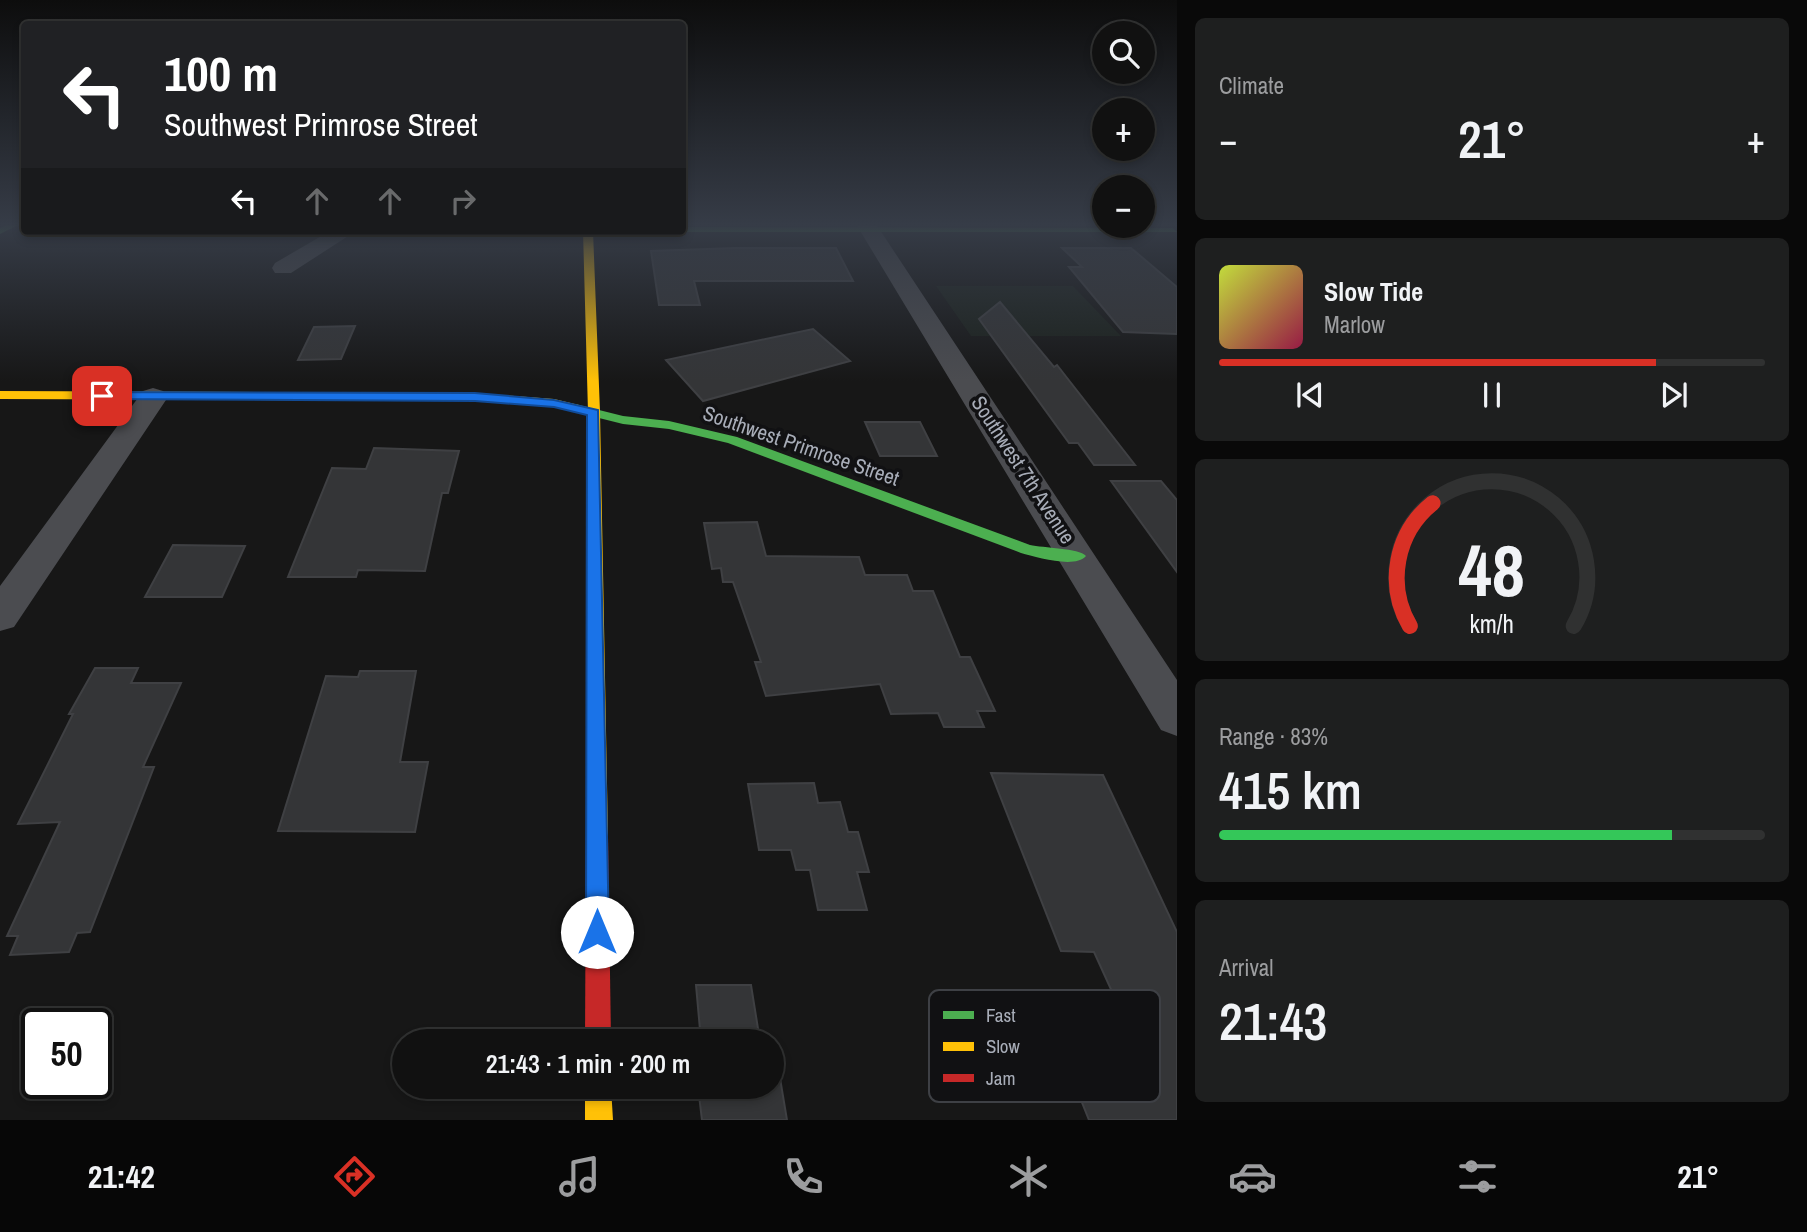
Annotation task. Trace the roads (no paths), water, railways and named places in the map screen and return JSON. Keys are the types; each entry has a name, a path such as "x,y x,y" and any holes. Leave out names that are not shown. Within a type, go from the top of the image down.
{"street":[{"path":"590,276 594,412 598,1029"},
{"name":"Southwest 7th Avenue","path":"899,276 1177,717"},
{"name":"Southwest Primrose Street","path":"0,395 475,397 554,403 713,434 1026,549 1049,555 1078,556"},
{"path":"0,615 153,397"},
{"path":"598,1099 598,1120"}]}
